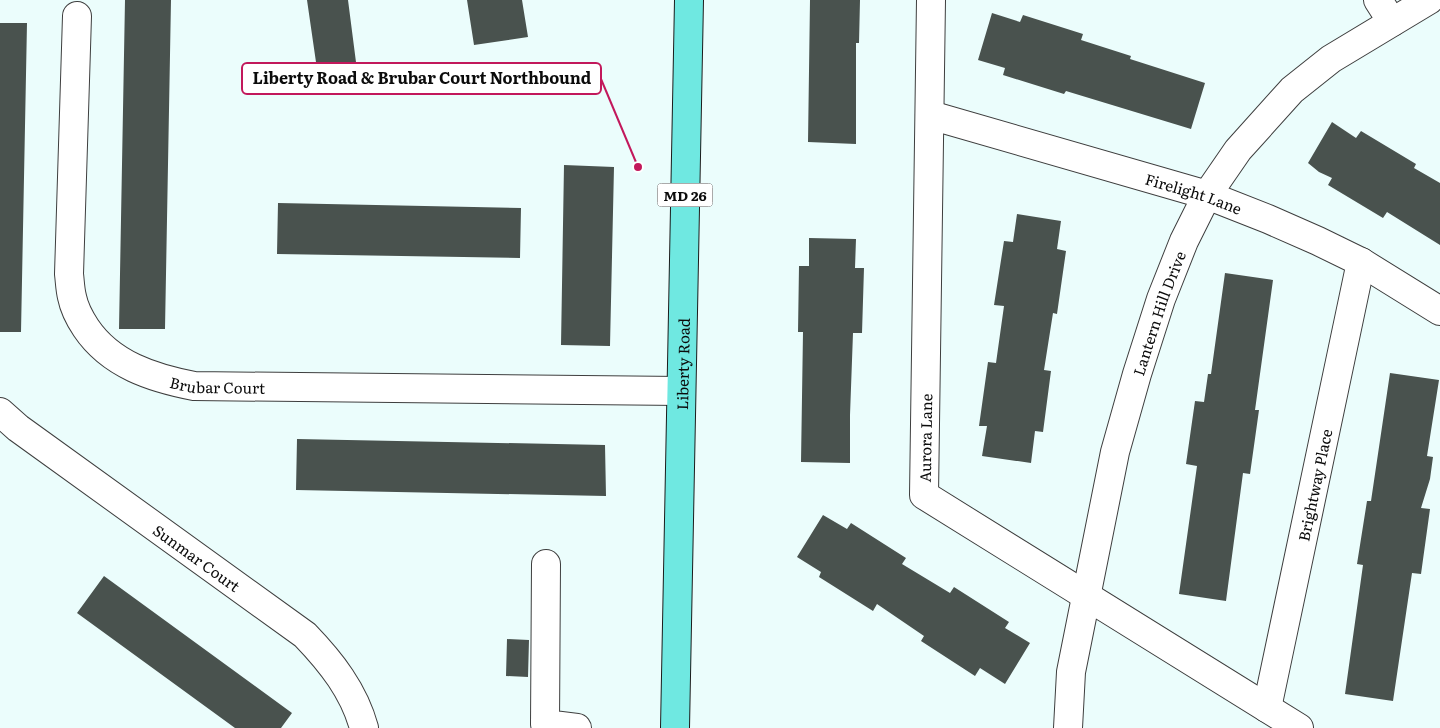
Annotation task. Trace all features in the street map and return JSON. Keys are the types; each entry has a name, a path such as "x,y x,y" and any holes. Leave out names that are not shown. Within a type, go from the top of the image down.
{"main road":[{"name":"Liberty Road","path":"675,728 689,0"}],"street":[{"name":"Aurora Lane","path":"931,0 924,496 1299,728"},
{"name":"Lantern Hill Drive","path":"1068,728 1071,672 1115,452 1137,374 1184,241 1207,196 1238,150 1292,90 1385,11 1429,0"},
{"name":"Brubar Court","path":"77,16 69,274 72,298 81,320 93,338 111,355 138,370 166,380 194,386 681,391"},
{"name":"Firelight Lane","path":"930,115 1207,196 1268,219 1360,262 1440,310"},
{"name":"Brightway Place","path":"1267,708 1360,262"},
{"name":"Sunmar Court","path":"0,412 18,428 305,635 340,674 353,698 364,728"},
{"path":"546,564 546,724 577,728"}],"building":[{"path":"125,0 171,0 165,329 119,329"},
{"path":"307,0 348,0 357,70 318,76"},
{"path":"467,0 522,0 528,37 474,45"},
{"path":"810,0 860,0 859,43 856,43 856,144 808,142"},
{"path":"992,13 1020,22 1023,15 1083,34 1081,40 1131,56 1130,59 1205,83 1191,129 1066,91 1064,94 1003,75 1005,68 978,60"},
{"path":"0,23 27,23 21,332 0,332"},
{"path":"1332,122 1356,138 1361,131 1416,164 1414,168 1440,183 1440,245 1387,212 1383,218 1328,185 1332,178 1319,172 1308,163"},
{"path":"564,165 614,167 610,346 561,345"},
{"path":"278,203 521,208 520,258 277,254"},
{"path":"1017,214 1061,221 1057,249 1066,251 1057,314 1053,313 1044,370 1051,371 1043,432 1035,431 1031,463 982,456 987,426 979,426 988,362 996,363 1004,306 994,305 1004,241 1013,242"},
{"path":"809,238 856,239 855,268 864,268 862,333 853,333 850,463 801,462 803,332 798,332 799,266 809,266"},
{"path":"1225,273 1273,280 1255,410 1259,410 1250,474 1243,473 1226,601 1179,594 1197,466 1186,464 1195,401 1204,402 1208,374 1211,374"},
{"path":"1390,373 1439,380 1427,456 1433,457 1430,479 1421,508 1430,509 1421,574 1412,573 1393,701 1345,694 1363,565 1357,564 1367,501 1371,501"},
{"path":"297,439 605,445 606,496 296,490"},
{"path":"823,515 847,529 851,523 906,558 902,564 950,593 954,587 1009,622 1005,628 1030,643 1005,684 980,668 975,676 921,641 924,636 877,604 873,611 819,577 821,572 797,557"},
{"path":"104,576 292,713 281,728 235,728 77,613"},
{"path":"507,639 529,640 528,677 506,676"}],"place":[{"name":"Liberty Road & Brubar Court Northbound","path":"638,167"}]}
